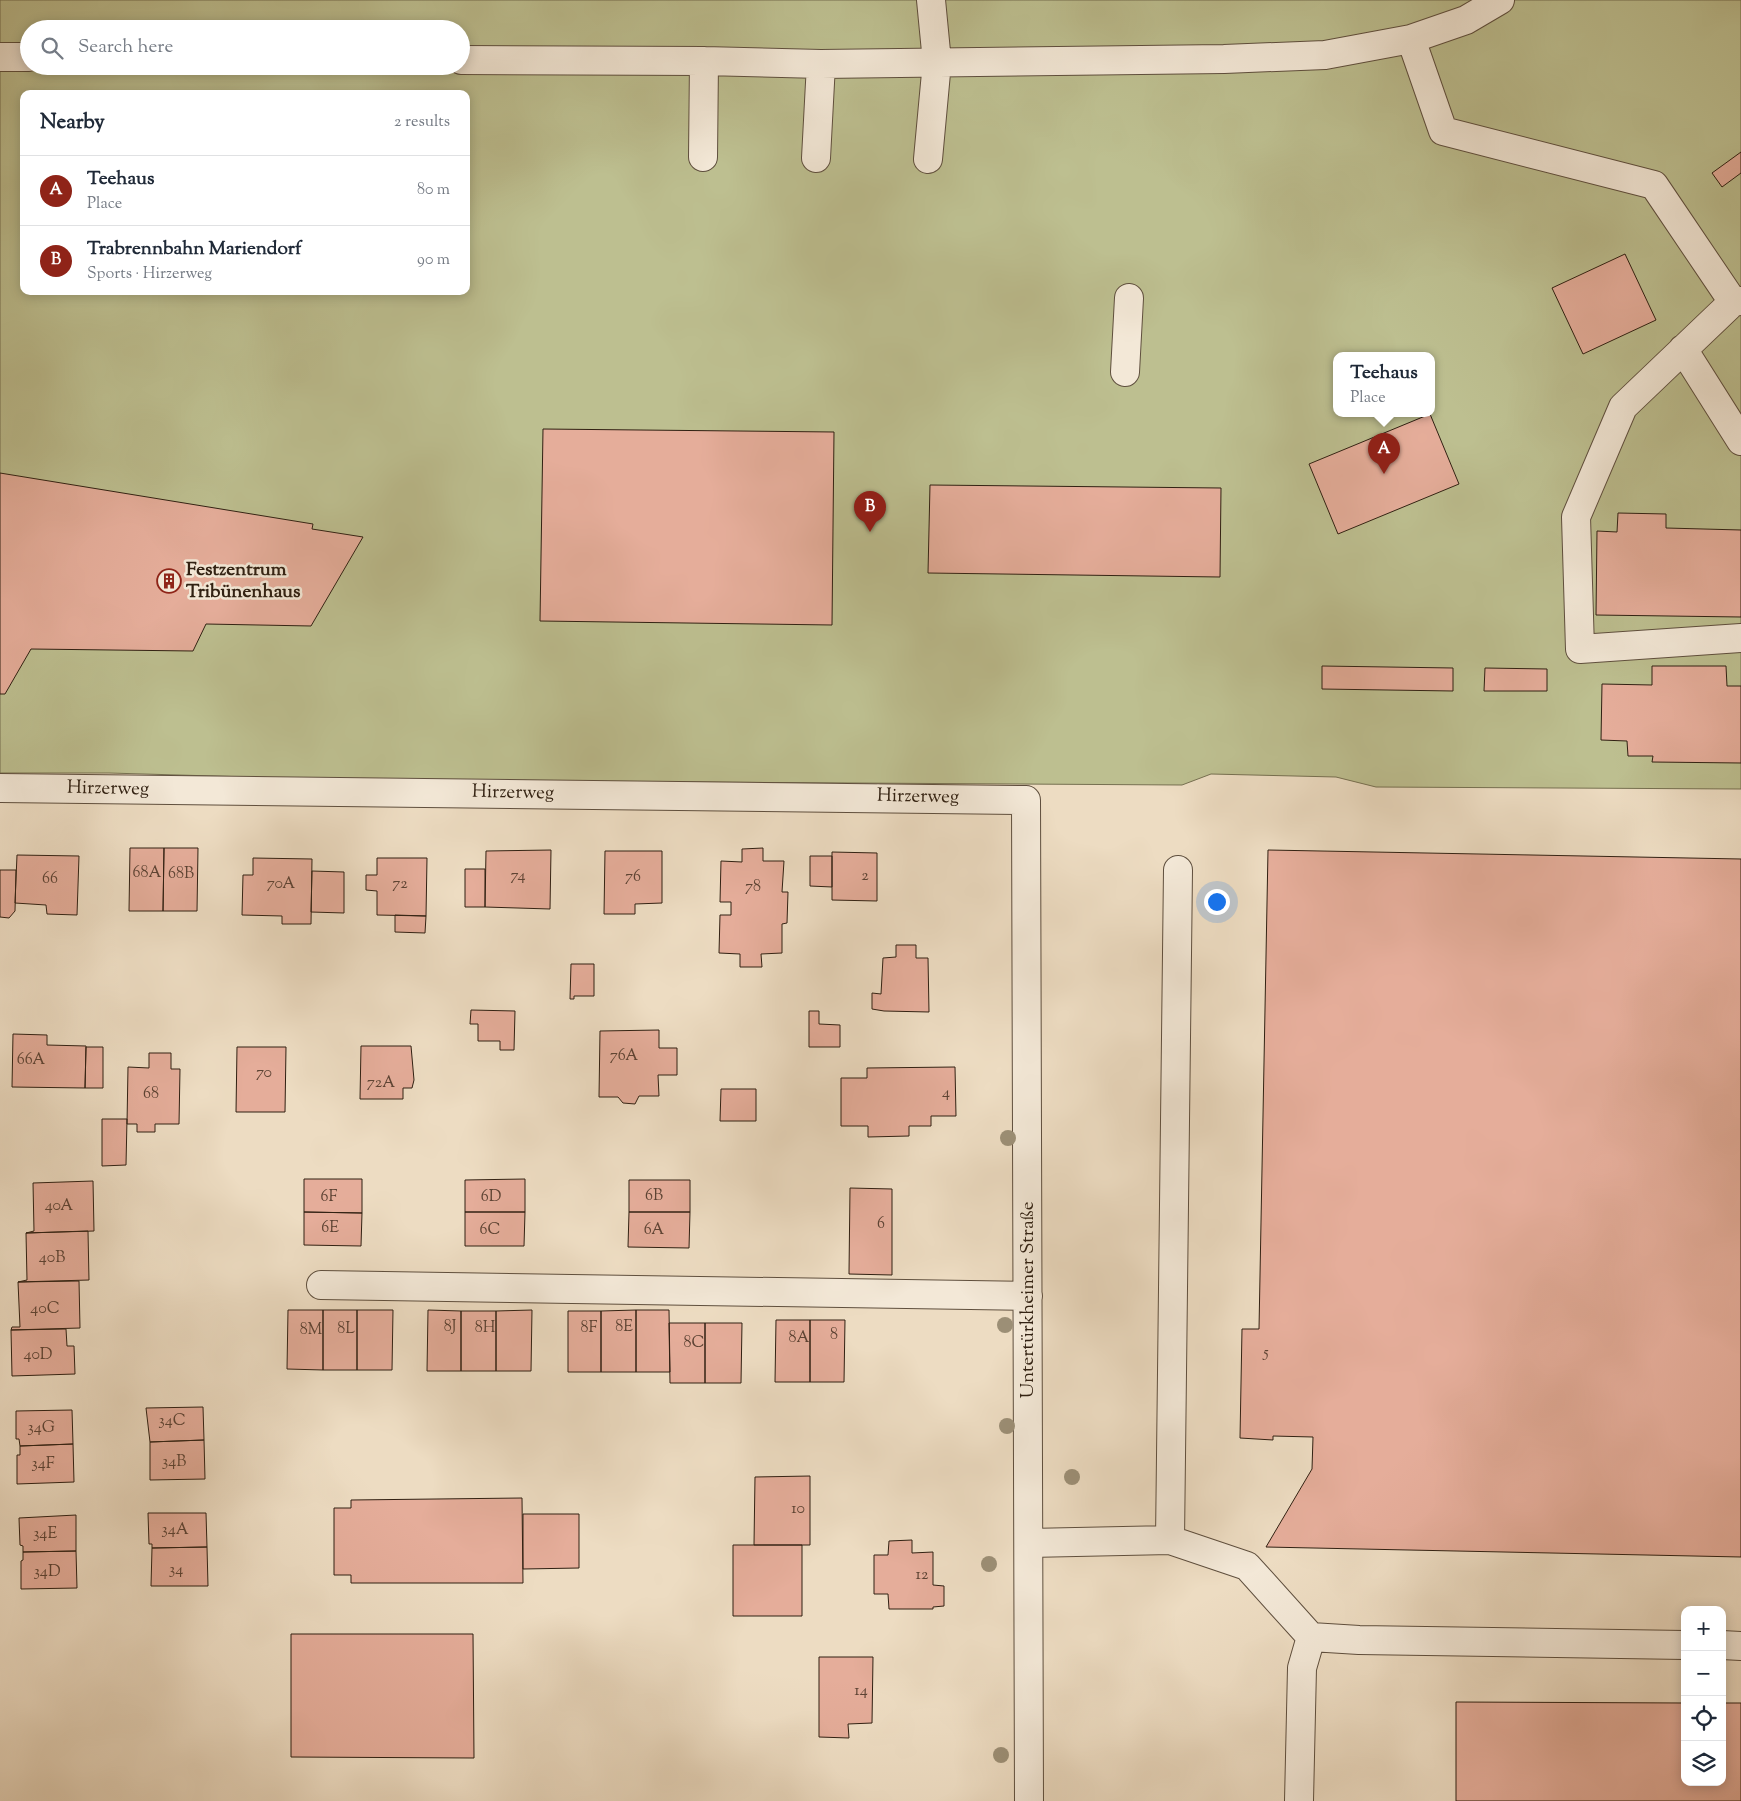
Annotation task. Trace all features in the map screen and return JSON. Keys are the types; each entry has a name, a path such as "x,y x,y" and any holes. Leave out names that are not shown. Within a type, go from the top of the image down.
{"street":[{"path":"928,159 937,62 931,0"},
{"path":"470,60 704,61 821,64 1224,59 1325,55 1411,39 1466,20 1500,0"},
{"path":"1411,39 1443,131 1654,184 1737,302 1683,349 1623,407 1576,517 1580,649 1741,638"},
{"path":"0,57 20,57"},
{"path":"703,157 704,61"},
{"path":"816,158 821,64"},
{"path":"1125,372 1129,298"},
{"path":"1683,349 1741,440"},
{"name":"Hirzerweg","path":"0,788 1026,800"},
{"name":"Untertürkheimer Straße","path":"1026,800 1029,1801"},
{"path":"1170,1540 1178,870"},
{"path":"321,1285 1028,1296"},
{"path":"1028,1543 1170,1540 1247,1566 1311,1637 1359,1640 1681,1645"},
{"path":"1299,1801 1302,1668 1311,1637"},
{"path":"1726,1645 1741,1646"}],"green space":[{"path":"0,0 1741,0 1741,789 1376,787 1336,777 1211,774 1182,785 353,780 109,773 0,773"}],"building":[{"path":"1741,152 1741,173 1722,187 1712,173"},
{"path":"1625,254 1656,320 1583,354 1552,288"},
{"path":"1423,417 1431,417 1459,484 1338,534 1309,464"},
{"path":"543,429 834,432 832,625 540,621"},
{"name":"Festzentrum Tribünenhaus","path":"0,473 313,524 312,529 363,537 311,626 206,624 193,651 31,649 5,694 0,694"},
{"path":"930,485 1221,488 1220,577 928,573"},
{"path":"1618,513 1666,514 1666,528 1741,530 1741,617 1596,615 1597,531 1617,532"},
{"path":"1322,666 1453,668 1453,691 1322,689"},
{"path":"1652,666 1726,666 1727,686 1741,686 1741,763 1652,762 1653,756 1628,756 1627,741 1601,740 1602,684 1652,685"},
{"path":"1485,668 1547,669 1547,691 1484,691"},
{"path":"130,848 164,848 163,911 129,911"},
{"path":"164,848 198,848 197,911 163,911"},
{"path":"763,848 763,861 784,861 782,892 788,892 787,923 782,924 782,953 761,954 762,967 740,967 740,954 719,953 720,915 731,915 731,902 720,902 721,861 742,862 742,849"},
{"path":"551,850 550,909 485,907 486,851"},
{"path":"1268,850 1741,859 1741,1557 1266,1547 1312,1469 1313,1437 1273,1436 1273,1440 1240,1438 1242,1329 1259,1329"},
{"path":"605,851 662,851 662,903 635,904 635,914 604,914"},
{"path":"832,852 877,853 877,901 832,900"},
{"path":"17,855 79,856 77,915 47,914 46,905 15,903"},
{"path":"810,856 832,856 832,887 810,886"},
{"path":"253,858 312,859 311,924 282,924 282,916 242,915 243,875 253,875"},
{"path":"377,858 427,858 426,916 377,915 377,891 366,890 366,875 377,875"},
{"path":"465,869 485,869 485,907 465,907"},
{"path":"0,870 16,870 15,911 9,918 0,917"},
{"path":"312,871 344,872 344,913 311,912"},
{"path":"395,915 426,916 425,933 395,932"},
{"path":"896,945 916,945 916,958 928,958 929,1012 872,1009 872,993 881,994 883,958 896,957"},
{"path":"571,964 594,964 594,996 574,996 574,999 570,999"},
{"path":"471,1010 515,1011 514,1050 500,1050 500,1041 478,1041 478,1024 470,1024"},
{"path":"809,1011 819,1011 819,1024 840,1025 840,1047 809,1047"},
{"path":"659,1030 659,1048 677,1048 677,1075 658,1075 659,1096 639,1096 635,1104 623,1103 618,1097 599,1097 600,1031"},
{"path":"13,1034 47,1035 47,1045 86,1046 85,1088 12,1087"},
{"path":"361,1046 411,1046 414,1080 412,1088 403,1088 403,1099 360,1099"},
{"path":"86,1047 103,1047 103,1088 85,1088"},
{"path":"237,1047 286,1047 285,1112 236,1112"},
{"path":"149,1053 171,1053 171,1069 180,1069 179,1124 155,1124 155,1132 137,1132 137,1124 127,1124 128,1067 149,1068"},
{"path":"955,1067 956,1116 931,1116 931,1126 909,1126 909,1136 868,1137 868,1126 841,1126 841,1078 867,1078 867,1068"},
{"path":"721,1089 756,1089 756,1121 720,1121"},
{"path":"102,1119 127,1119 126,1165 102,1166"},
{"path":"304,1179 362,1179 362,1213 304,1212"},
{"path":"525,1179 525,1212 465,1212 465,1180"},
{"path":"629,1180 690,1180 690,1212 629,1212"},
{"path":"93,1181 94,1231 26,1233 34,1231 33,1183"},
{"path":"850,1188 892,1189 892,1275 849,1274"},
{"path":"304,1212 362,1213 361,1246 304,1245"},
{"path":"465,1212 525,1212 524,1246 465,1246"},
{"path":"629,1212 690,1212 689,1248 628,1247"},
{"path":"88,1231 89,1280 18,1282 27,1280 26,1233"},
{"path":"79,1281 80,1328 11,1330 12,1327 20,1327 18,1282"},
{"path":"288,1310 323,1310 323,1370 287,1369"},
{"path":"323,1310 357,1310 357,1370 323,1370"},
{"path":"357,1310 393,1310 392,1370 357,1370"},
{"path":"428,1310 461,1311 461,1371 427,1371"},
{"path":"532,1310 531,1371 496,1371 496,1311"},
{"path":"636,1310 669,1310 670,1372 636,1372"},
{"path":"636,1310 636,1372 601,1372 601,1311"},
{"path":"461,1311 496,1311 496,1371 461,1371"},
{"path":"568,1311 601,1311 601,1372 568,1372"},
{"path":"776,1320 810,1320 810,1382 775,1382"},
{"path":"810,1320 845,1320 844,1382 810,1382"},
{"path":"669,1323 705,1323 705,1383 670,1383"},
{"path":"705,1323 742,1323 741,1383 705,1383"},
{"path":"66,1329 67,1346 74,1346 75,1374 12,1376 11,1330"},
{"path":"203,1407 204,1440 150,1442 146,1408"},
{"path":"72,1410 73,1444 20,1446 19,1439 16,1439 16,1411"},
{"path":"204,1440 205,1479 150,1480 150,1442"},
{"path":"73,1444 74,1482 17,1484 17,1455 20,1455 20,1446"},
{"path":"810,1476 810,1545 754,1545 755,1477"},
{"path":"522,1498 523,1583 351,1583 351,1575 334,1575 334,1508 351,1508 351,1500"},
{"path":"148,1513 206,1513 207,1547 152,1548 152,1544 149,1544"},
{"path":"523,1514 579,1514 579,1568 523,1569"},
{"path":"76,1515 76,1551 23,1552 23,1546 20,1545 19,1518"},
{"path":"912,1540 912,1553 933,1552 933,1585 944,1586 944,1606 933,1607 933,1609 889,1609 888,1594 874,1594 874,1555 888,1555 889,1541"},
{"path":"733,1545 802,1545 802,1616 733,1616"},
{"path":"207,1547 208,1586 151,1586 152,1548"},
{"path":"76,1551 77,1588 21,1589 21,1561 23,1560 23,1552"},
{"path":"291,1634 473,1634 474,1758 291,1757"},
{"path":"819,1657 873,1657 872,1723 848,1724 849,1738 819,1737"},
{"path":"1456,1702 1681,1703 1681,1786 1726,1786 1726,1703 1741,1703 1741,1801 1456,1801"}],"place":[{"name":"Teehaus","path":"1384,474"},
{"name":"Trabrennbahn Mariendorf","path":"870,532"},
{"name":"Festzentrum Tribünenhaus","path":"169,581"}]}
